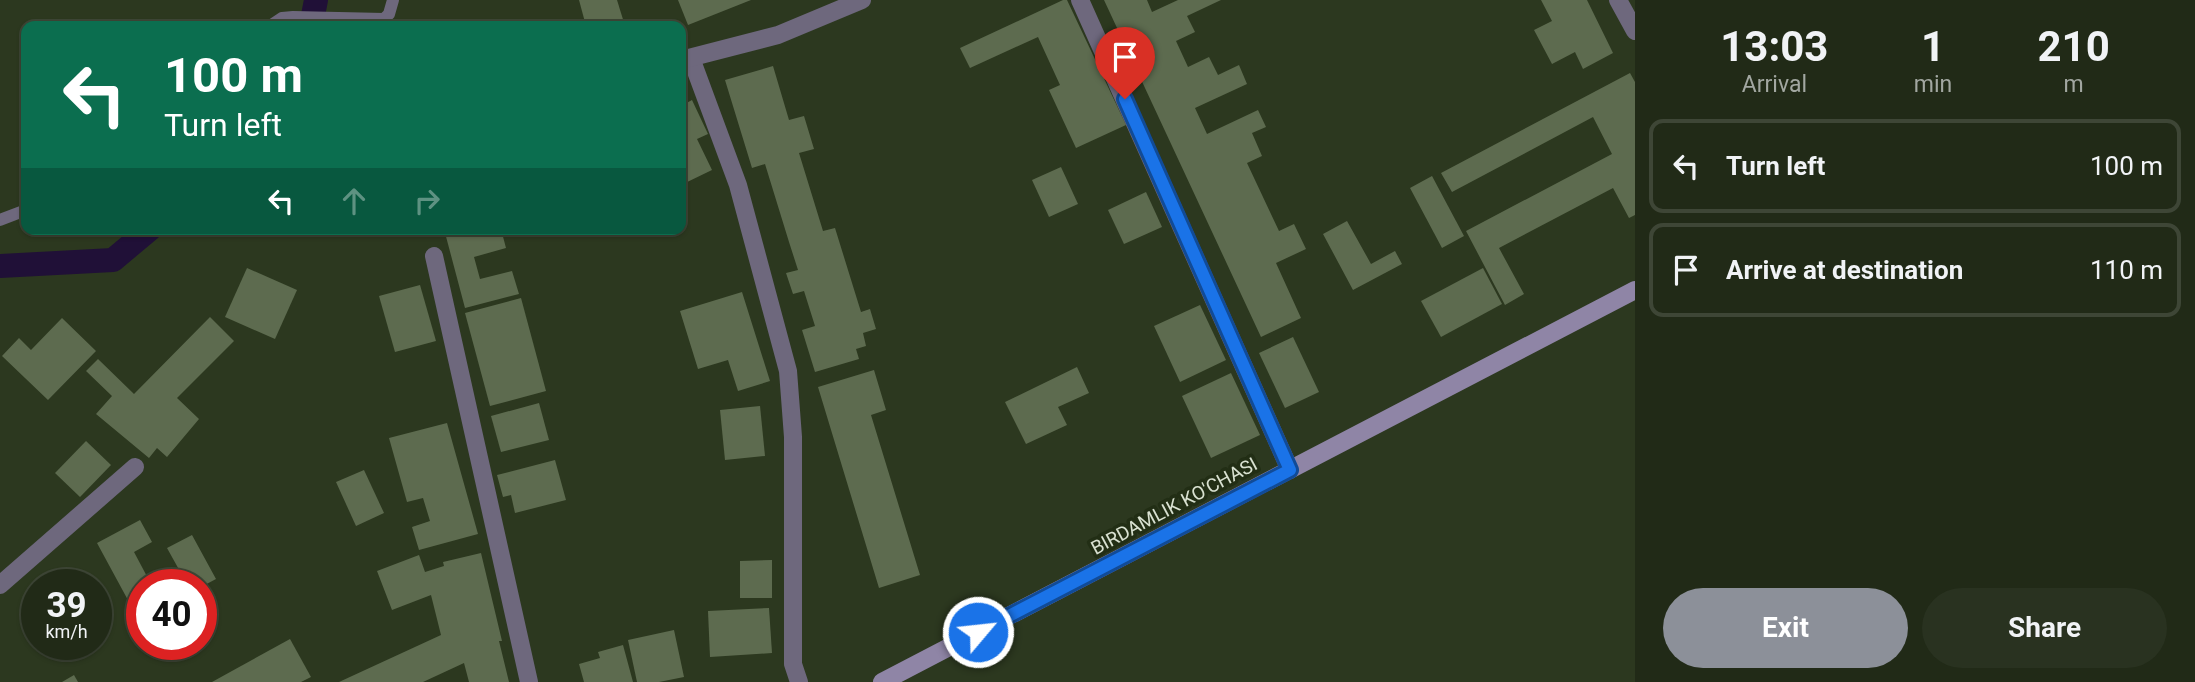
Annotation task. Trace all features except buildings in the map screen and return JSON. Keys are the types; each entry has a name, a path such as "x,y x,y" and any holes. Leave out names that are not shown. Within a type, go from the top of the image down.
{"street":[{"path":"799,682 793,664 793,437 788,371 738,185 686,59 778,35 862,0"},
{"path":"1080,0 1290,470"},
{"path":"1618,0 1635,31"},
{"path":"434,256 529,682"},
{"name":"BIRDAMLIK KO'CHASI","path":"882,682 1635,290"},
{"path":"0,585 135,467"}],"lane":[{"path":"278,21 293,17 384,19 389,14 393,0"},
{"path":"0,220 21,212"}],"waterway":[{"path":"312,21 316,0"},
{"path":"0,266 113,260 143,235"}],"route":[{"path":"978,632 1290,470 1125,99"}]}
